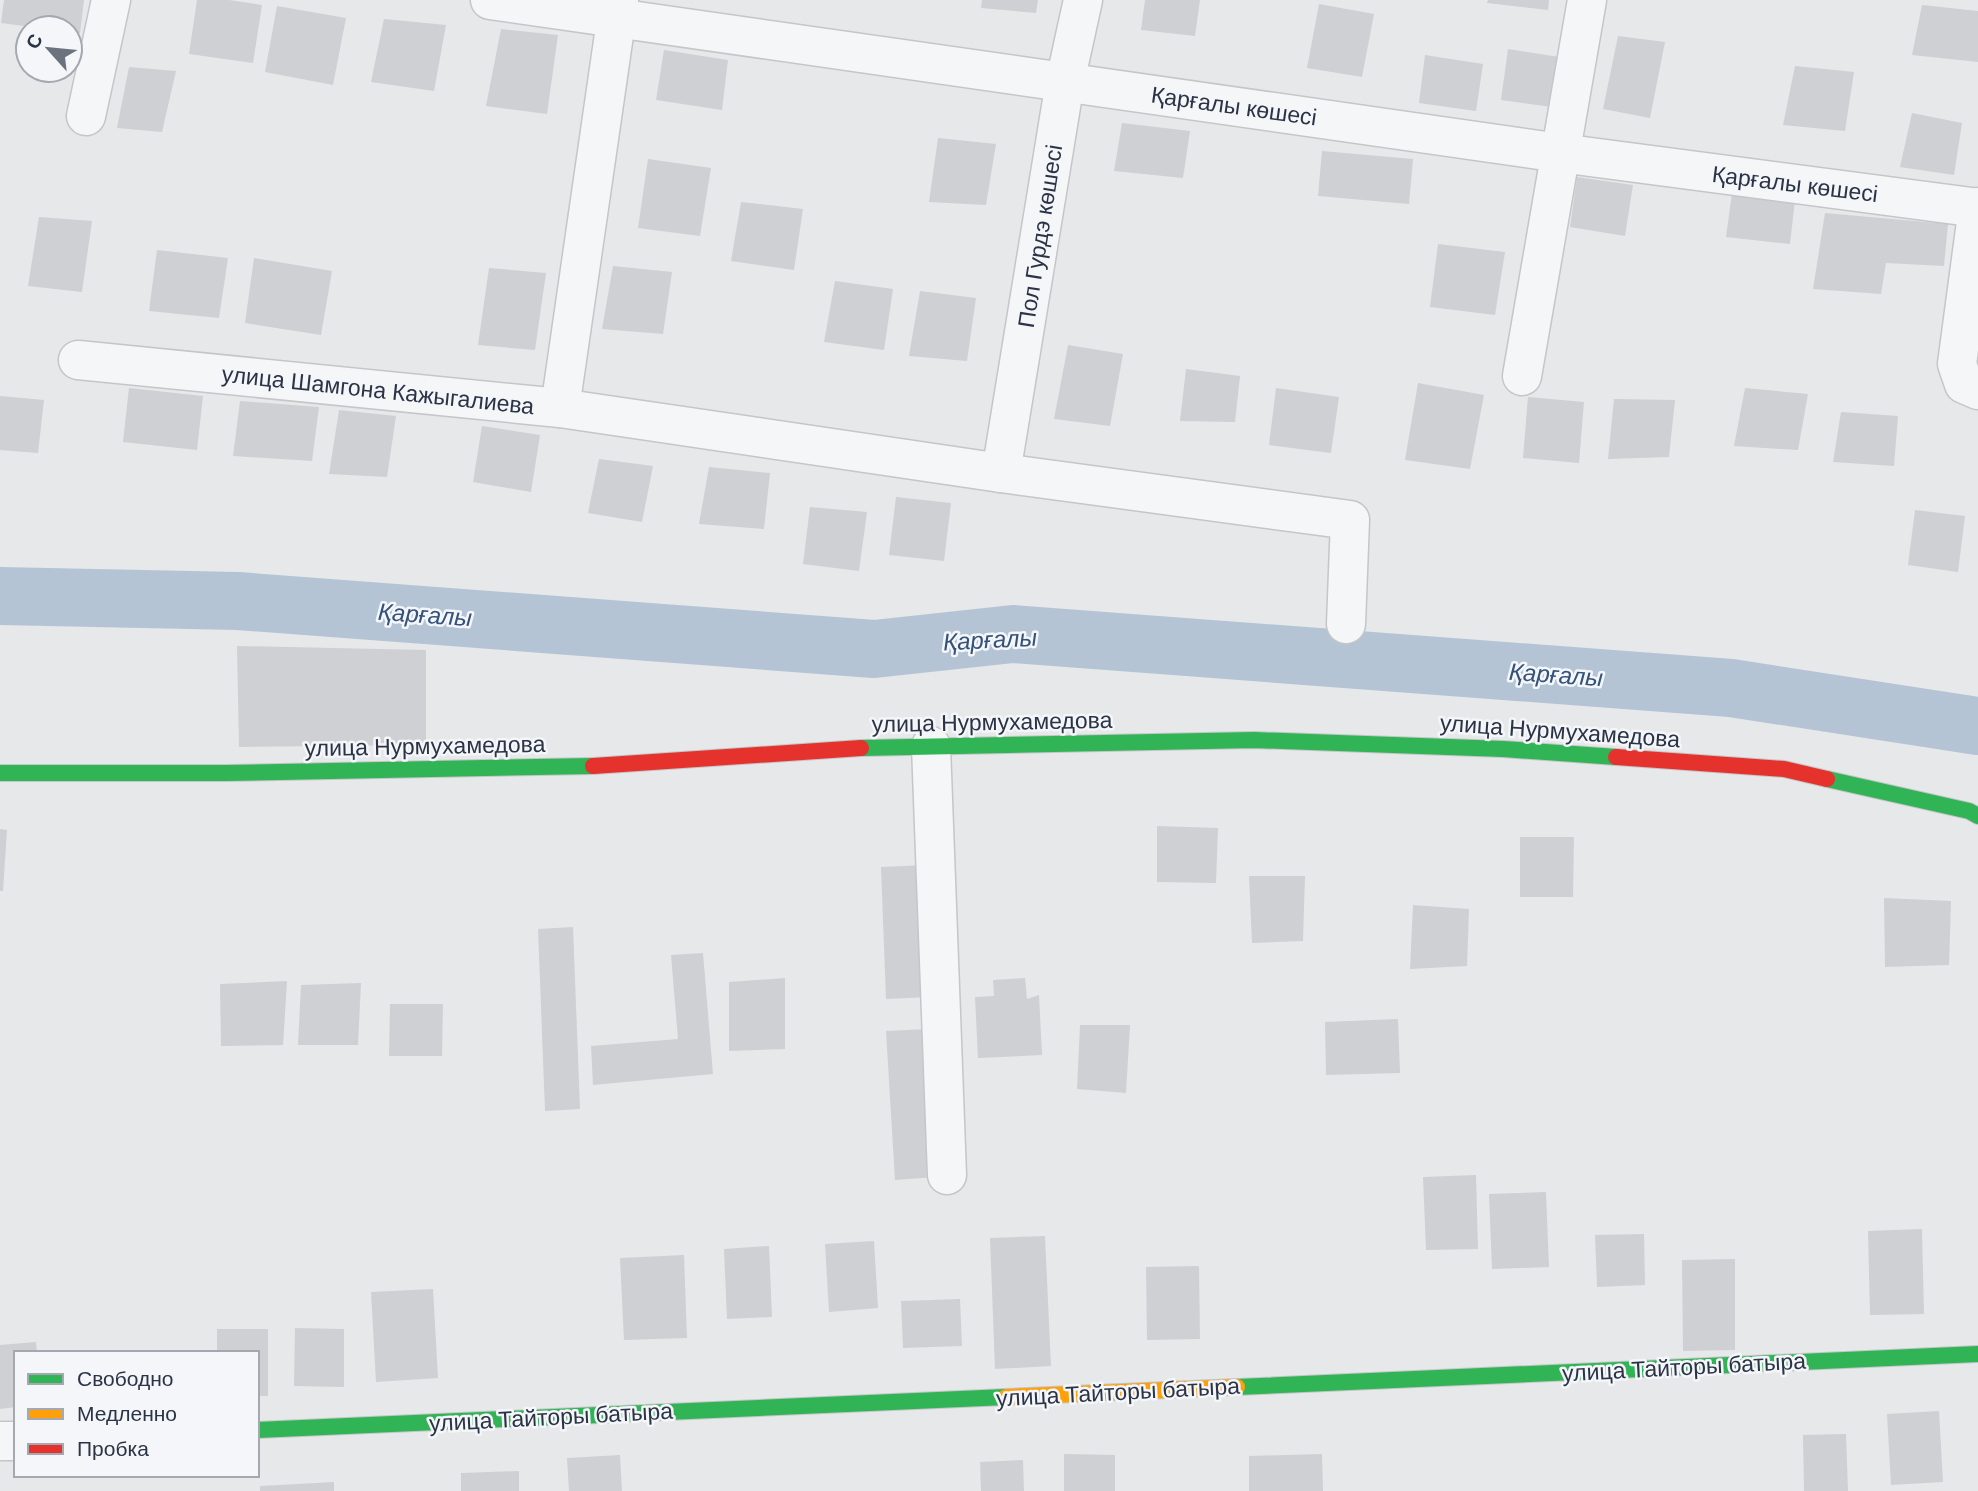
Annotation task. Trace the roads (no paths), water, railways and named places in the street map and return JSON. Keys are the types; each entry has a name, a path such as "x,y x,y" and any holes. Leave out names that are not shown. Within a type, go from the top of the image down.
{"street":[{"path":"86,116 111,0"},
{"name":"Қарғалы көшесі","path":"490,0 617,10 1065,82 1560,153 1978,207"},
{"name":"Пол Гурдэ көшесі","path":"1001,473 1065,82 1083,0"},
{"path":"1522,376 1587,0"},
{"name":"улица Шамгона Кажыгалиева","path":"78,360 560,408 617,10"},
{"path":"1971,387 1957,364 1978,207"},
{"path":"560,408 1001,473 1350,520 1346,624"},
{"name":"улица Нурмухамедова","path":"0,773 226,773 604,766 835,748 1254,740 1516,750 1784,769 1969,811 1978,816"},
{"path":"931,747 947,1175"},
{"name":"улица Тайторы батыра","path":"259,1430 1978,1354"}],"waterway":[{"name":"Қарғалы","path":"0,596 238,601 874,649 1013,634 1731,688 1978,726"}]}
